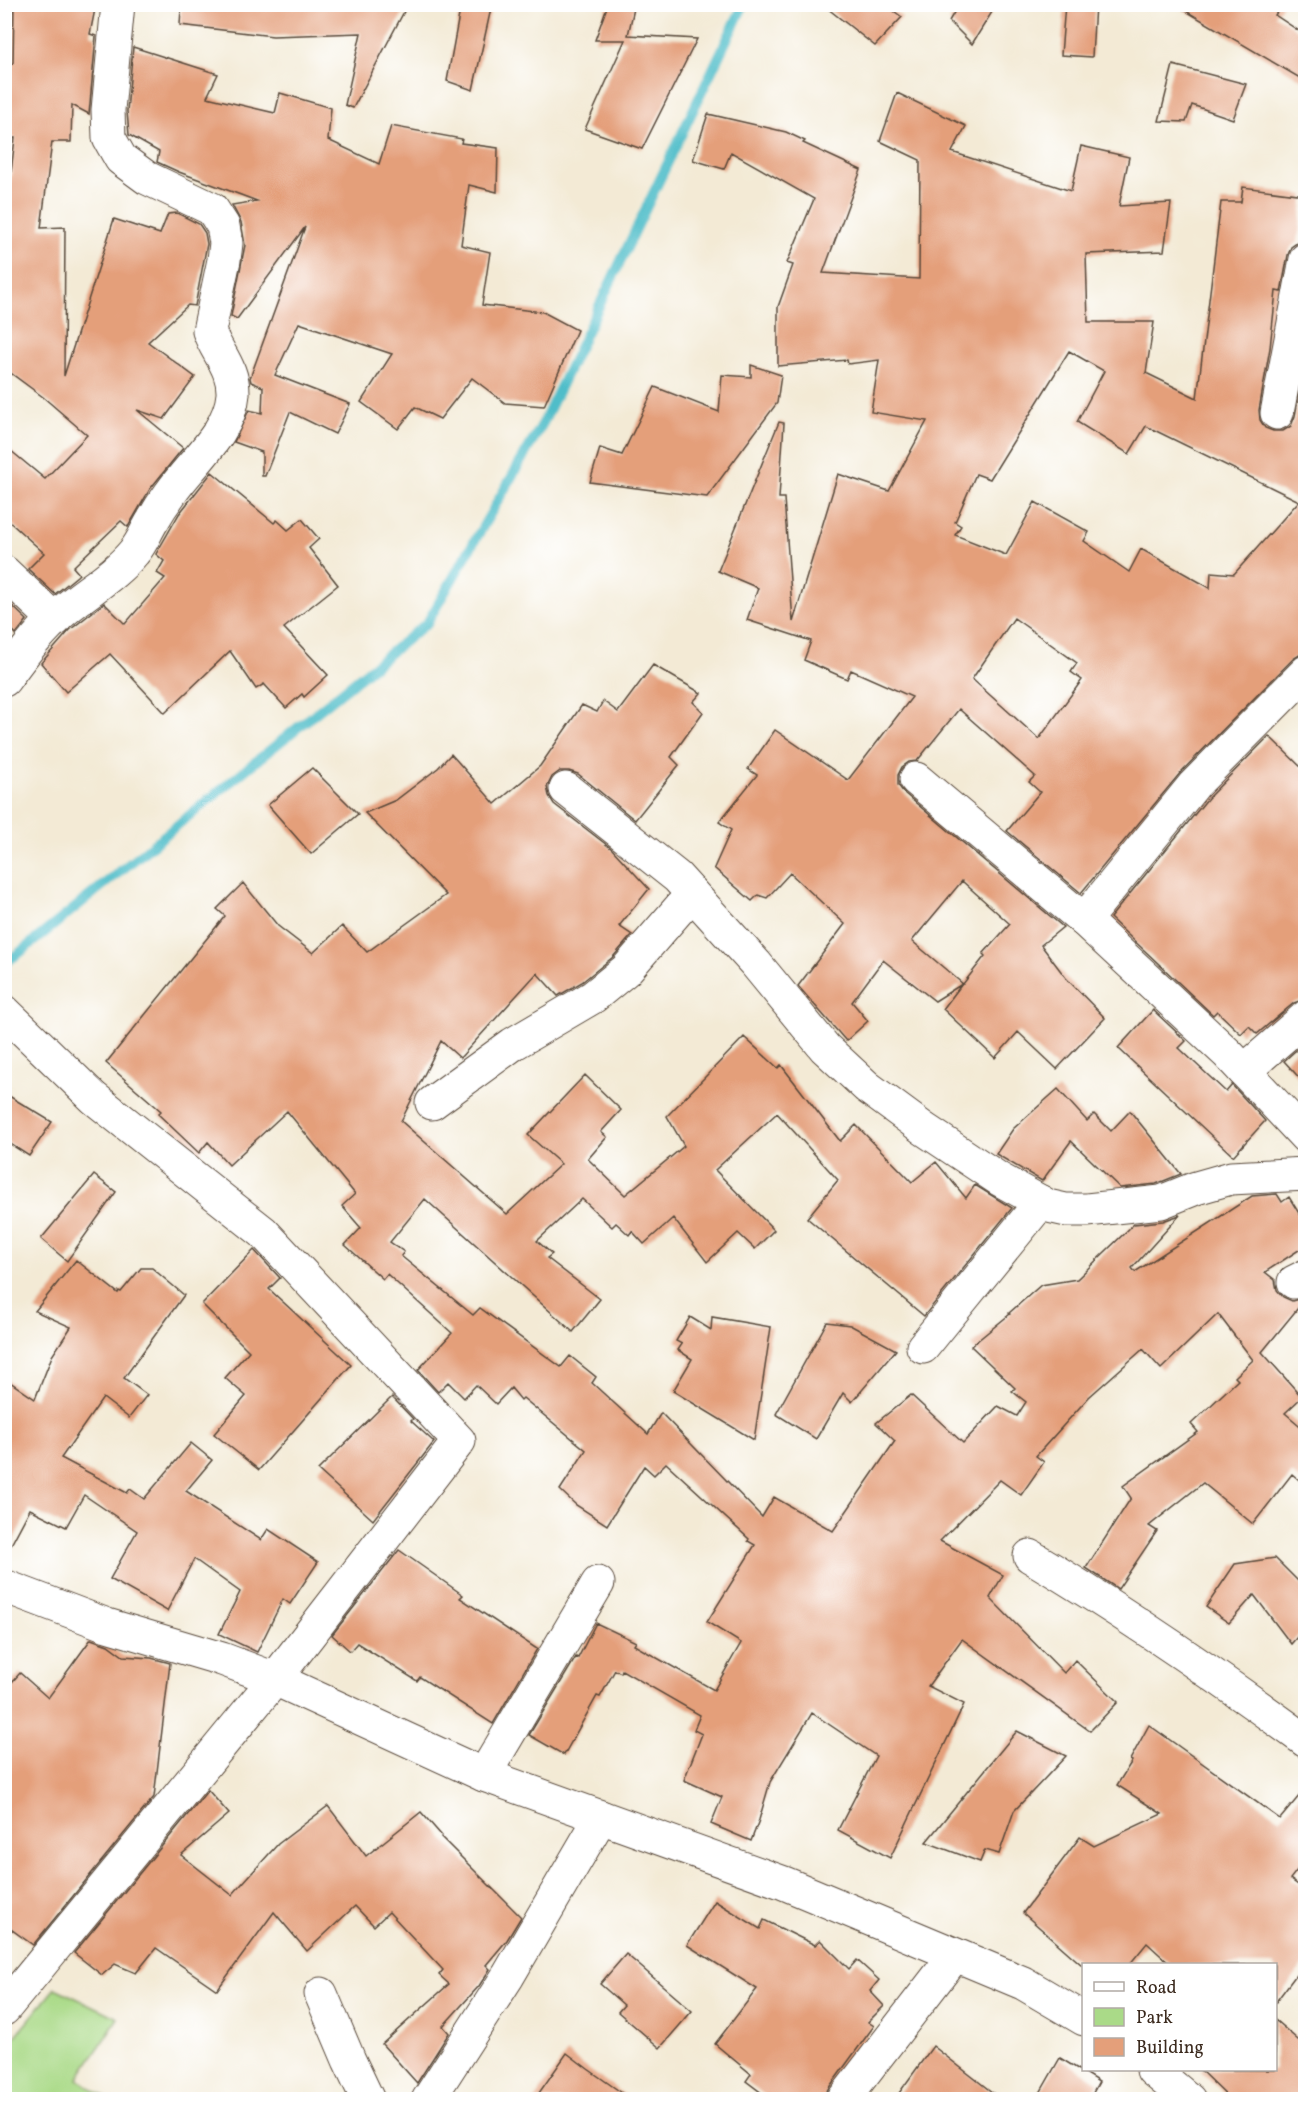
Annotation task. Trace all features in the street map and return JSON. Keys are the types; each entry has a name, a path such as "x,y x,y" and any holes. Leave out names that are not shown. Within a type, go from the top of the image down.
{"street":[{"path":"4,680 30,645 55,620 136,550 176,486 226,418 232,394 230,373 209,331 224,260 226,243 223,226 212,209 147,178 121,159 109,138 108,110 118,4"},
{"path":"1277,413 1305,259"},
{"path":"4,572 55,620"},
{"path":"1084,920 1194,785 1305,672"},
{"path":"916,778 1084,920 1244,1071 1305,1137"},
{"path":"566,789 677,877 756,964 825,1048 867,1087 924,1130 999,1179 1048,1206 1066,1210 1161,1202 1196,1188 1231,1178 1305,1174"},
{"path":"432,1103 513,1044 593,997 626,970 692,894"},
{"path":"4,1011 94,1098 263,1232 459,1441 275,1679 4,2009"},
{"path":"1244,1071 1305,1017"},
{"path":"923,1347 1041,1202"},
{"path":"1030,1556 1074,1582 1241,1693 1305,1741"},
{"path":"484,1775 598,1583"},
{"path":"4,1586 106,1625 222,1659 275,1679 484,1775 784,1883 1023,1983 1082,2018"},
{"path":"428,2100 508,1976 601,1817"},
{"path":"843,2100 955,1955"},
{"path":"321,1994 368,2100"},
{"path":"1154,2071 1189,2100"}],"green space":[{"path":"55,1988 118,2018 78,2079 108,2099 5,2099 5,2049"}],"building":[{"path":"14,4 96,4 90,34 96,36 89,114 72,105 71,142 52,142 41,228 65,227 64,376 114,219 160,234 168,214 177,213 199,224 205,233 207,244 195,306 188,305 148,342 195,377 164,419 137,410 183,448 150,489 128,527 121,521 73,567 79,574 55,594 28,569 44,553 4,517 4,445 45,479 87,435 43,397 4,368 4,198 8,198 15,138 4,138 4,63 13,64"},
{"path":"295,4 408,4 353,108 345,105 361,33 273,36 180,25 181,9"},
{"path":"461,4 492,4 473,90 447,81"},
{"path":"608,4 635,4 628,35 697,39 642,149 585,129 625,40 595,40"},
{"path":"822,4 884,4 902,17 875,46"},
{"path":"959,4 997,4 972,44 949,21"},
{"path":"1065,4 1095,4 1092,57 1061,55"},
{"path":"1174,4 1283,4 1275,15 1305,35 1305,81"},
{"path":"133,47 218,74 207,97 275,113 280,93 331,108 328,140 379,164 391,126 462,139 461,143 498,148 497,192 469,185 461,245 490,252 482,305 543,312 577,330 544,406 505,403 472,378 440,419 415,407 398,429 361,402 392,354 299,323 275,375 350,404 335,434 290,412 265,476 262,476 262,452 234,442 249,410 262,413 263,387 251,382 250,378 305,227 237,319 231,316 245,245 241,222 232,205 257,201 157,162 159,152 129,135 127,111"},
{"path":"1173,65 1246,84 1233,119 1192,105 1186,122 1159,121"},
{"path":"897,93 966,126 952,152 1071,191 1081,146 1129,157 1119,206 1171,203 1164,251 1086,254 1088,322 1154,322 1146,373 1197,398 1221,202 1241,202 1243,187 1304,195 1298,242 1291,247 1288,255 1281,292 1276,291 1270,348 1259,410 1260,420 1265,428 1283,431 1291,426 1305,363 1305,654 1293,659 1181,772 1081,893 1007,831 1040,792 1029,782 1035,776 959,709 917,761 909,762 902,767 898,775 898,785 904,793 1063,927 1041,945 1066,978 1105,1018 1057,1069 1018,1032 995,1058 943,1009 962,984 935,1001 883,960 852,1002 868,1021 846,1041 798,986 845,924 790,873 767,898 758,895 752,901 714,868 731,830 719,822 757,775 748,769 775,730 848,780 912,697 851,670 847,679 804,660 811,641 747,620 758,588 718,571 779,422 784,423 779,498 784,498 793,622 838,474 889,491 927,421 871,412 879,360 848,364 847,360 778,366 778,307 793,265 787,263 814,199 731,152 724,169 693,160 708,114 786,132 805,141 803,143 861,170 823,273 919,279 920,160 880,141","holes":["1069,351 1104,371 1077,422 1129,454 1146,426 1299,501 1234,574 1211,572 1210,588 1141,549 1129,572 1084,541 1089,532 1035,502 1006,555 955,535 961,526 955,522 976,474 990,479","1014,618 1077,663 1071,672 1082,680 1039,739 972,679","962,881 1010,924 983,954 985,956 963,984 912,941"]},
{"path":"751,365 781,375 777,403 707,497 590,482 600,448 622,455 655,387 719,412 722,375 751,377"},
{"path":"212,472 274,523 277,520 288,530 302,519 319,539 309,548 338,585 284,628 328,675 304,697 302,694 286,708 264,684 256,689 230,651 165,713 110,654 66,692 41,663 70,630 104,603 125,624 165,578 157,573 164,561 156,554 179,514"},
{"path":"4,598 27,620 16,634 4,621"},
{"path":"653,665 701,693 693,702 703,712 671,757 679,765 635,820 578,774 560,771 552,777 547,787 554,804 612,849 649,889 619,926 632,935 613,957 582,982 558,996 537,973 460,1058 441,1041 401,1121 507,1214 561,1164 528,1135 585,1075 621,1110 601,1132 607,1137 588,1159 625,1195 684,1146 667,1116 744,1037 778,1068 781,1065 840,1141 856,1125 912,1182 936,1162 966,1198 975,1185 1012,1208 924,1316 807,1218 838,1180 777,1113 715,1170 774,1230 755,1249 738,1233 707,1262 673,1218 644,1244 632,1231 629,1235 616,1223 612,1227 582,1199 537,1241 552,1254 547,1258 600,1299 573,1332 425,1199 390,1242 404,1252 401,1256 473,1315 480,1308 561,1367 570,1356 596,1377 592,1383 648,1434 661,1413 762,1517 774,1497 833,1531 895,1441 876,1423 911,1395 963,1443 998,1406 1017,1416 1026,1402 1012,1391 1015,1388 971,1346 1041,1285 1077,1279 1134,1224 1163,1221 1180,1215 1132,1268 1135,1272 1252,1196 1277,1194 1282,1202 1289,1197 1305,1223 1305,1246 1265,1272 1275,1280 1277,1290 1283,1297 1292,1301 1299,1299 1303,1302 1262,1352 1302,1397 1285,1413 1305,1430 1305,1485 1292,1474 1253,1524 1203,1483 1149,1526 1157,1531 1118,1589 1086,1568 1131,1498 1123,1486 1198,1432 1191,1424 1238,1380 1235,1377 1253,1360 1218,1314 1161,1369 1143,1349 1089,1397 1036,1456 1044,1462 1021,1495 1000,1480 940,1541 1003,1575 990,1598 1064,1673 1075,1660 1118,1702 1090,1731 962,1639 928,1686 964,1704 890,1858 838,1830 876,1756 812,1713 770,1782 751,1841 711,1824 722,1797 684,1780 702,1734 694,1730 700,1715 622,1670 621,1673 615,1670 600,1697 597,1696 564,1755 529,1735 576,1657 578,1658 596,1623 636,1642 634,1645 714,1690 741,1643 707,1622 755,1545 748,1541 749,1539 666,1463 654,1475 644,1466 607,1525 576,1505 560,1490 586,1450 523,1398 521,1400 511,1388 496,1404 476,1385 464,1398 448,1382 438,1392 418,1370 452,1333 387,1274 383,1279 345,1245 361,1228 342,1206 355,1194 287,1111 229,1165 208,1142 199,1153 158,1114 161,1111 106,1063 225,916 217,909 243,883 278,926 313,953 342,926 367,952 446,895 365,813 396,800 438,768 451,754 495,804 540,766 582,705 597,712 603,701 618,712"},
{"path":"1269,736 1305,771 1305,999 1294,1003 1257,1034 1249,1026 1241,1034 1217,1011 1213,1015 1110,918 1208,798"},
{"path":"312,768 358,814 311,854 268,805"},
{"path":"1153,1010 1186,1041 1179,1048 1226,1092 1232,1085 1265,1121 1233,1156 1118,1048"},
{"path":"1305,1042 1305,1084 1284,1061"},
{"path":"1058,1089 1087,1121 1094,1114 1111,1131 1130,1111 1181,1174 1156,1184 1120,1188 1071,1141 1042,1181 996,1154 1013,1129"},
{"path":"4,1093 52,1122 29,1156 4,1140"},
{"path":"94,1175 116,1192 67,1261 41,1239"},
{"path":"254,1250 280,1278 269,1289 351,1365 259,1470 214,1434 246,1396 225,1378 249,1351 202,1304"},
{"path":"76,1260 118,1293 141,1268 152,1268 184,1295 124,1378 147,1395 129,1418 103,1398 61,1458 127,1493 130,1489 144,1499 191,1443 212,1460 186,1491 261,1540 268,1529 318,1562 290,1604 283,1599 257,1652 219,1634 240,1592 194,1559 167,1611 110,1579 137,1531 84,1495 66,1527 30,1509 4,1558 4,1378 35,1399 52,1356 71,1327 35,1311"},
{"path":"690,1317 711,1330 712,1317 771,1327 754,1440 673,1391 692,1359 678,1350 682,1344 676,1341"},
{"path":"827,1322 850,1325 896,1350 852,1402 843,1393 816,1439 776,1414"},
{"path":"392,1397 413,1419 411,1421 434,1442 373,1520 318,1470"},
{"path":"399,1550 463,1595 460,1598 537,1649 493,1724 420,1677 417,1681 357,1643 350,1651 332,1635"},
{"path":"1275,1558 1305,1588 1305,1628 1291,1644 1254,1595 1229,1623 1206,1607 1235,1564"},
{"path":"91,1639 108,1645 123,1656 151,1658 170,1663 154,1797 33,1945 4,1924 4,1691 20,1673 48,1698"},
{"path":"1149,1725 1280,1819 1305,1789 1305,1860 1290,1879 1305,1890 1305,1963 1277,2000 1277,1963 1169,1963 1147,1943 1131,1963 1082,1963 1082,1965 1023,1913 1080,1837 1094,1846 1162,1814 1117,1785 1132,1761 1130,1760"},
{"path":"1017,1731 1066,1756 1014,1811 999,1854 985,1850 980,1862 926,1842"},
{"path":"208,1790 229,1814 181,1855 232,1895 278,1844 328,1806 366,1856 421,1812 441,1837 521,1917 507,1940 486,1965 490,1969 479,1986 443,2026 449,2033 417,2083 382,2044 449,1984 439,1975 443,1970 389,1912 374,1926 355,1906 307,1951 274,1912 217,1990 156,1948 136,1973 115,1964 102,1975 74,1953"},
{"path":"715,1901 760,1929 764,1920 815,1945 820,1940 849,1969 857,1960 879,1980 870,1991 884,2006 868,2022 874,2026 828,2089 823,2100 771,2100 746,2081 751,2074 715,2044 757,1989 687,1945"},
{"path":"626,1954 692,2011 660,2048 618,2012 624,2005 600,1984"},
{"path":"1277,2022 1305,2046 1305,2100 1231,2100 1201,2071 1277,2071"},
{"path":"933,2046 1002,2100 894,2100"},
{"path":"567,2053 588,2069 632,2100 534,2100"},
{"path":"1060,2058 1099,2082 1089,2100 1036,2100"}],"waterway":[{"path":"4,963 427,623 543,423 744,4"}]}
